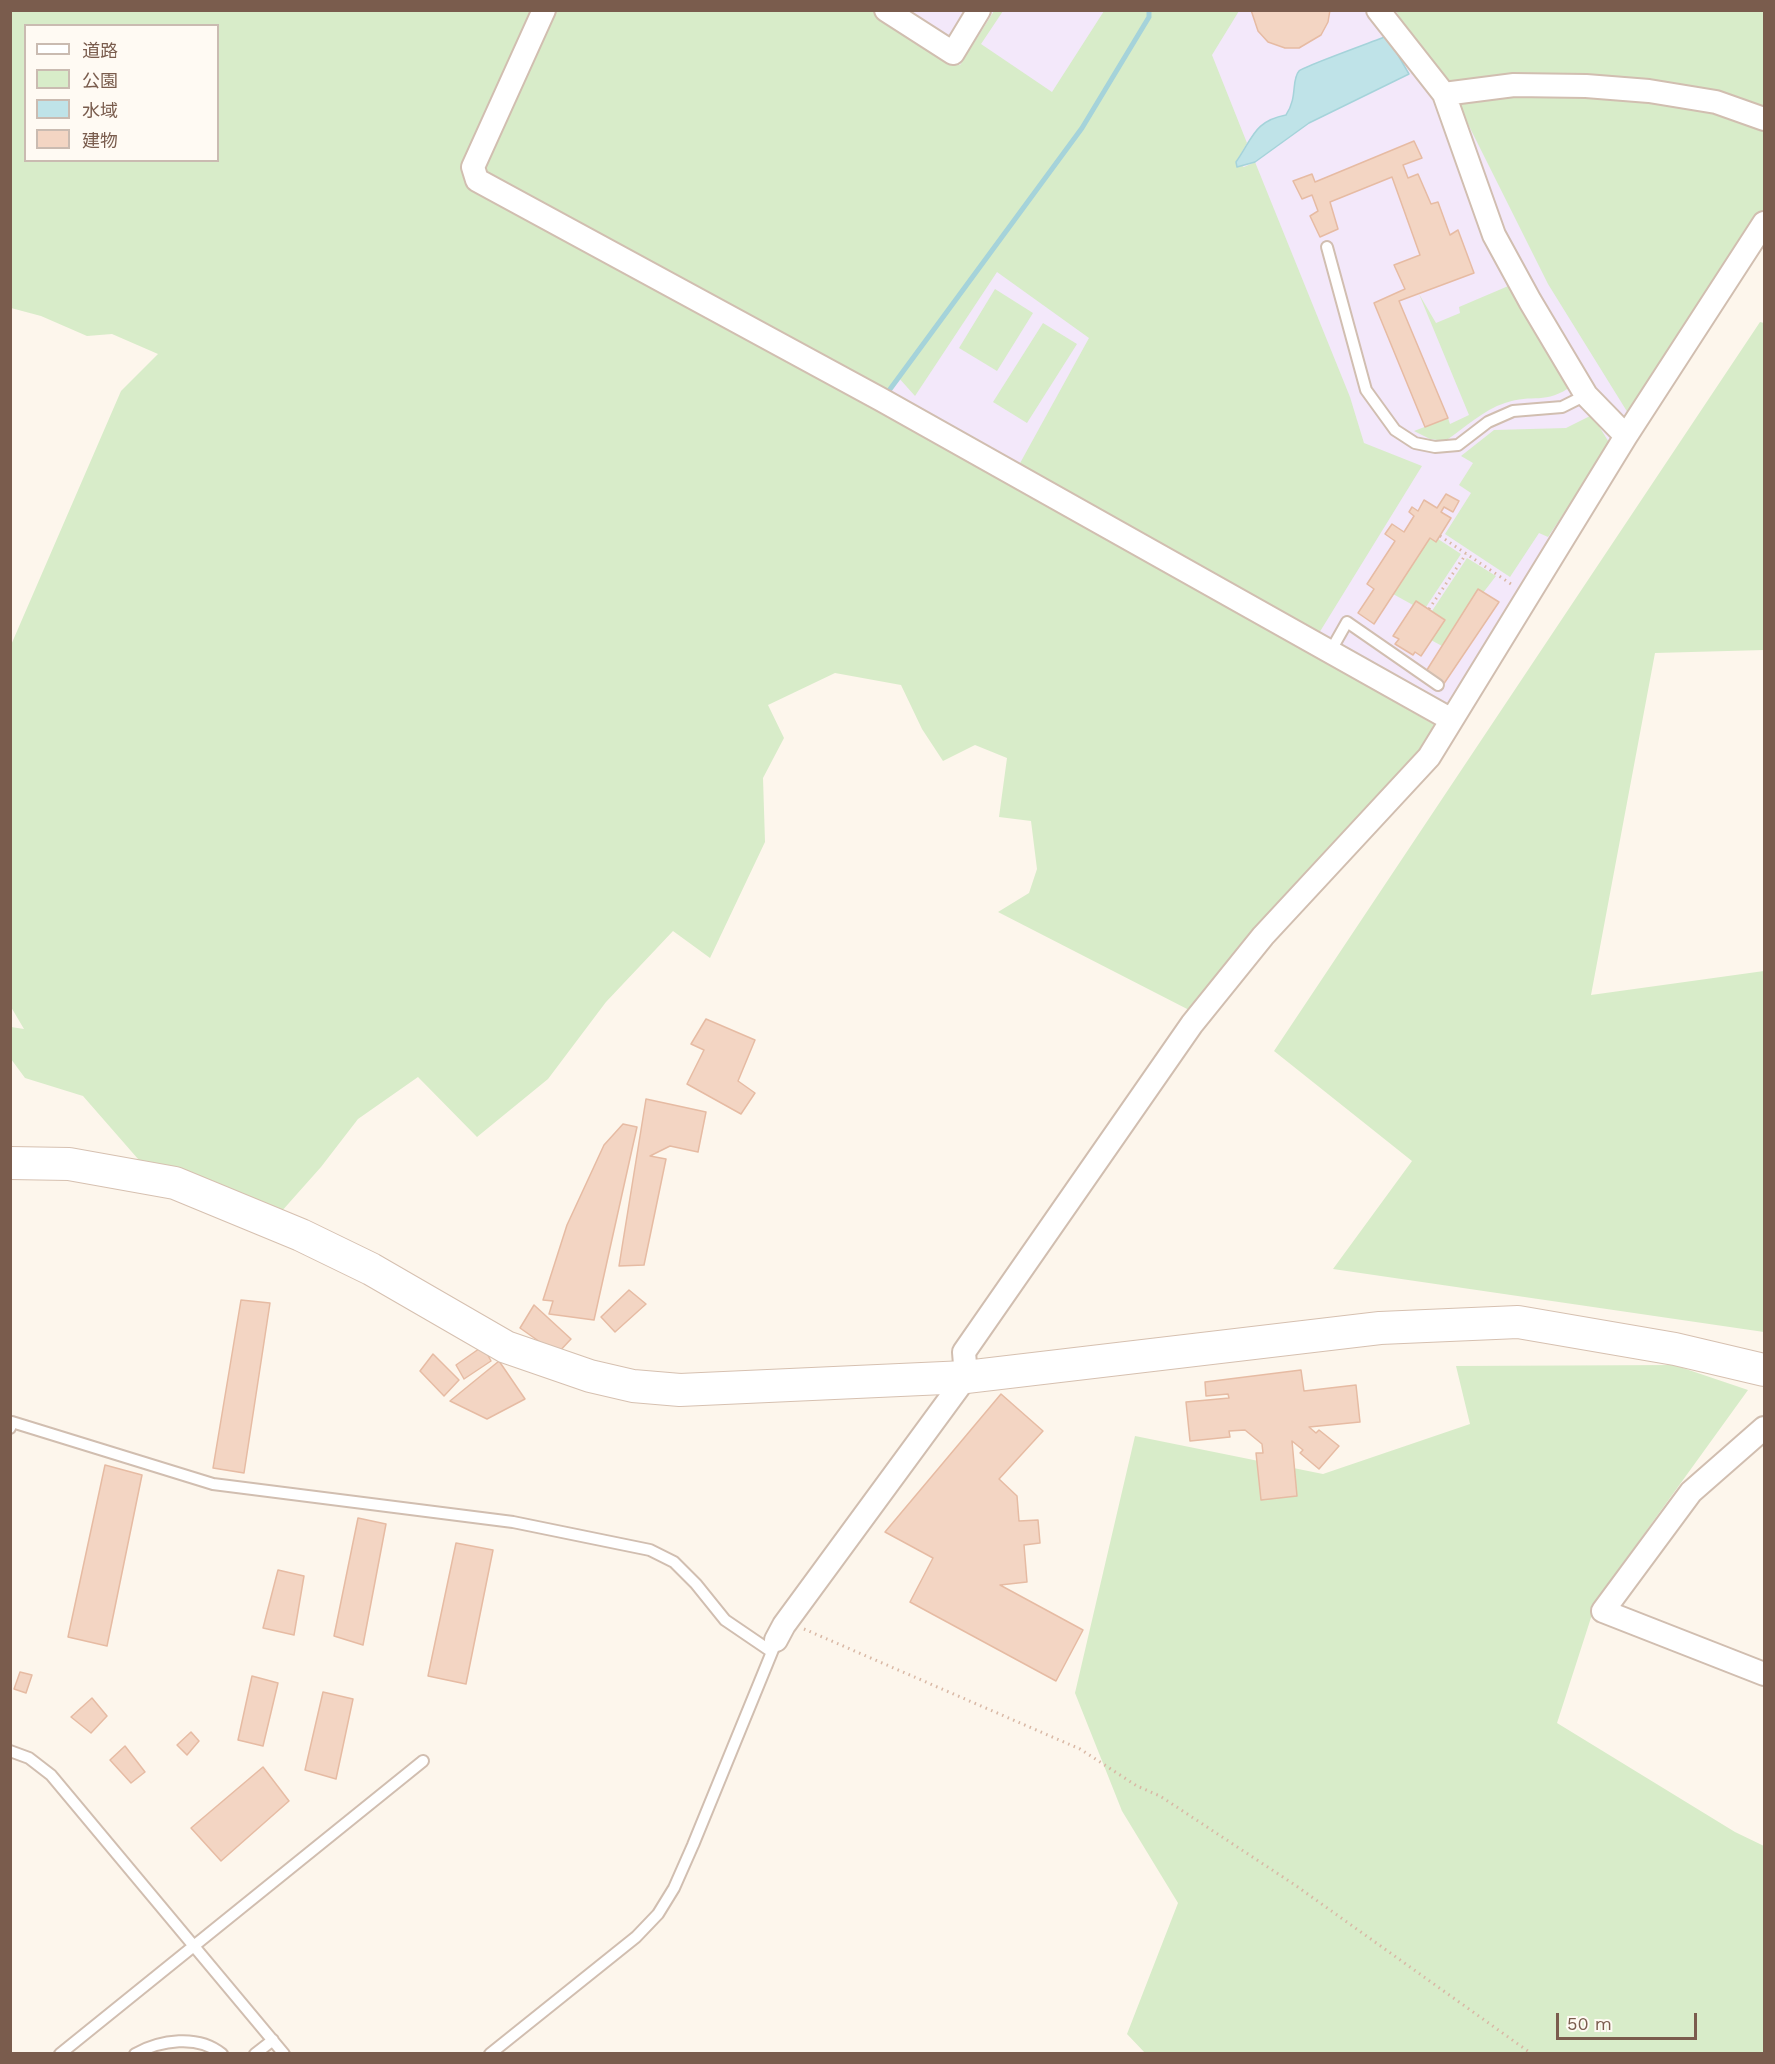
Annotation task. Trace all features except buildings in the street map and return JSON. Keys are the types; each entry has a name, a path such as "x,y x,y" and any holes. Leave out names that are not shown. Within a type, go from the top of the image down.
{"street":[{"path":"544,10 473,167 477,180 882,400 1450,720"},
{"path":"886,10 953,53 979,10"},
{"path":"1378,10 1444,94 1494,236 1586,395 1626,436"},
{"path":"1444,94 1514,85 1607,87 1716,102 1764,119"},
{"path":"778,1638 966,1377 964,1352 1192,1024 1263,936 1429,757 1626,436 1764,223"},
{"path":"10,1163 69,1164 175,1183 301,1235 371,1269 506,1347 549,1364 633,1386 680,1390 966,1377 1380,1328 1518,1322 1676,1349 1764,1370"},
{"path":"1764,1428 1691,1492 1603,1611 1764,1674"}],"lane":[{"path":"1327,248 1366,390 1395,430 1415,443 1435,447 1458,445 1488,422 1513,411 1562,407 1586,395"},
{"path":"1330,652 1347,622 1438,685"},
{"path":"10,1428 12,1422 213,1484 513,1522 650,1550 674,1562 696,1584 725,1620 778,1638 693,1845 674,1888 658,1914 636,1937 490,2054"},
{"path":"10,1751 29,1758 51,1775 284,2054"},
{"path":"60,2054 196,1947 423,1761"},
{"path":"135,2054 152,2044 180,2040 213,2047 222,2054"},
{"path":"255,2054 273,2040"}],"path":[{"path":"1440,536 1512,585"},
{"path":"1429,609 1466,554"},
{"path":"778,1638 942,1687 1080,1749 1137,1786 1160,1796 1294,1885 1533,2054"}],"shaded area":[{"path":"547,11 1764,11 1764,235 1443,723 884,398"}],"green space":[{"path":"11,11 534,11 466,170 1440,728 1193,1012 998,912 1029,893 1037,869 1031,821 999,817 1007,758 975,745 943,761 922,729 901,685 835,673 768,705 784,738 763,778 765,842 710,958 673,931 606,1002 548,1079 477,1137 418,1077 358,1119 321,1167 281,1212 145,1167 83,1096 25,1078 11,1059 11,1027 24,1029 11,1007 11,645 121,391 158,354 112,334 87,336 41,316 11,308"},
{"path":"547,11 872,11 960,65 994,11 1003,11 981,44 1052,92 1104,11 1239,11 1212,55 1247,143 1236,162 1244,167 1255,162 1350,397 1364,443 1422,466 1316,638 1019,465 1089,338 997,272 915,396 898,377 884,397 479,178"},
{"path":"1396,11 1764,11 1764,216 1636,426 1548,284 1448,84 1418,51"},
{"path":"1513,284 1573,385 1547,397 1515,400 1497,406 1445,441 1430,439 1414,431 1448,418 1450,424 1469,415 1419,294 1436,323 1460,313 1459,307"},
{"path":"995,289 1033,313 997,371 959,348"},
{"path":"1760,322 1764,323 1764,650 1655,653 1591,995 1764,971 1764,1332 1333,1269 1412,1161 1274,1051"},
{"path":"1043,323 1077,344 1027,423 993,402"},
{"path":"1592,415 1610,444 1548,537 1539,533 1510,577 1445,534 1471,493 1459,485 1473,463 1461,456 1494,430 1566,428"},
{"path":"1430,538 1436,542 1438,539 1461,554 1426,607 1416,601 1413,605 1393,594"},
{"path":"1467,558 1496,576 1442,646 1431,640 1445,620 1432,611"},
{"path":"1674,1365 1748,1390 1597,1599 1557,1723 1735,1832 1764,1846 1764,2053 1145,2053 1127,2034 1178,1903 1122,1811 1075,1693 1135,1436 1323,1474 1470,1424 1456,1366"}],"water":[{"path":"1387,36 1409,74 1309,123 1255,162 1237,167 1236,162 1255,132 1267,122 1286,115 1292,102 1295,79 1299,71"}],"waterway":[{"path":"885,396 1082,128 1149,17 1149,10"}]}
